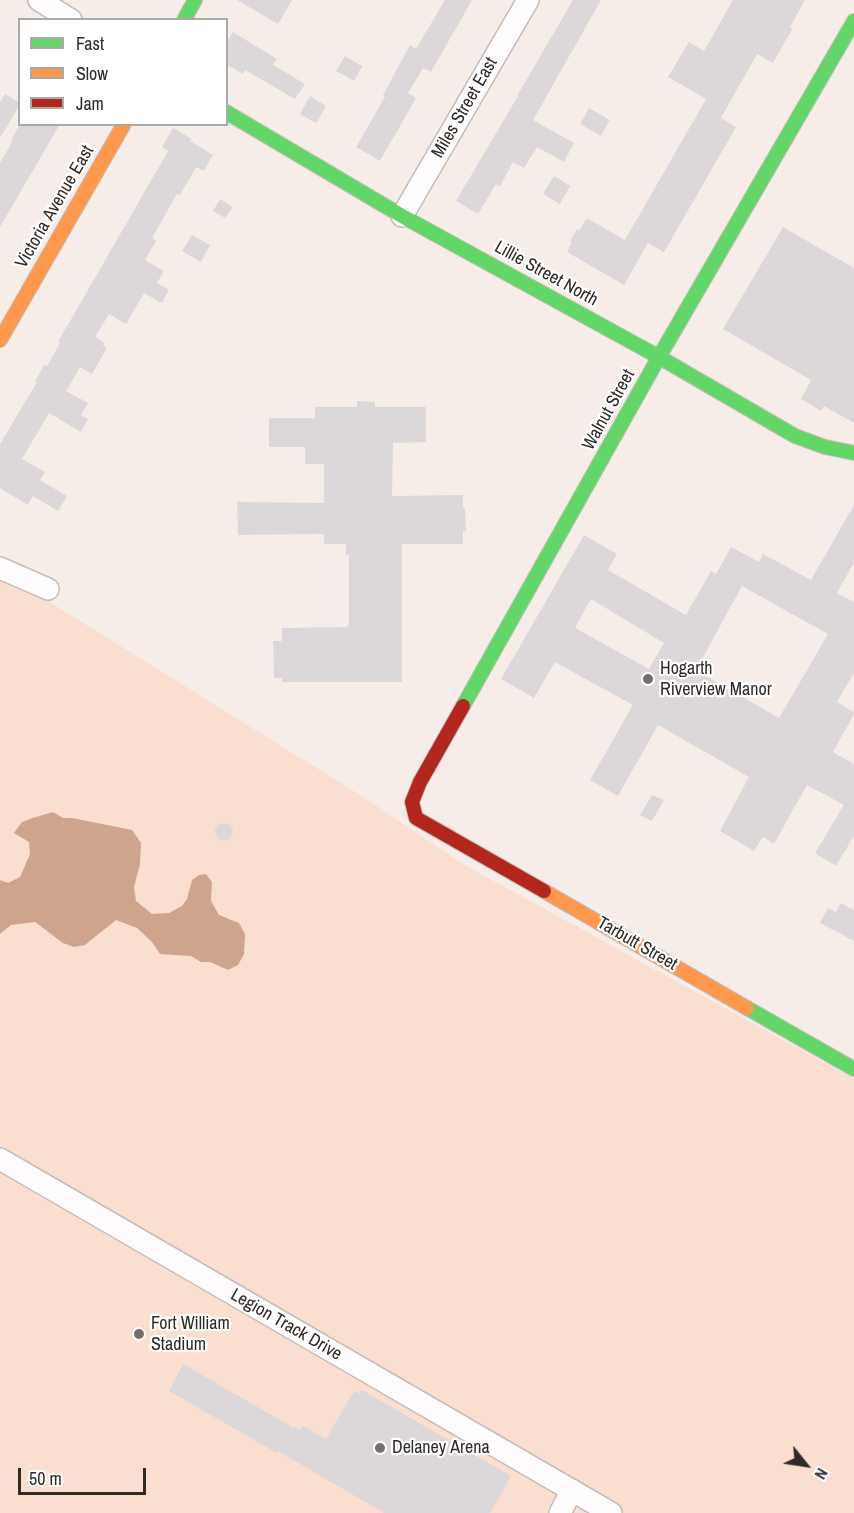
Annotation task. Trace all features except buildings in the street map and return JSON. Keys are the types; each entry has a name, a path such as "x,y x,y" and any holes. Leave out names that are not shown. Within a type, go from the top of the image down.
{"street":[{"path":"39,0 68,18"},
{"path":"185,18 195,0"},
{"name":"Miles Street East","path":"402,216 528,0"},
{"name":"Walnut Street","path":"420,820 416,818 412,802 420,782 659,357 854,21"},
{"name":"Lillie Street North","path":"228,113 402,216 659,357 795,436 825,447 854,453"},
{"name":"Victoria Avenue East","path":"0,340 123,126"},
{"path":"0,568 48,589"},
{"name":"Tarbutt Street","path":"420,820 854,1069"},
{"name":"Legion Track Drive","path":"0,1159 611,1513"},
{"path":"560,1513 572,1490"}],"shaded area":[{"path":"0,575 35,593 365,798 463,864 854,1079 854,1513 0,1513"},
{"path":"53,812 63,818 132,830 141,843 140,864 134,887 136,901 152,914 169,913 182,906 187,899 192,880 199,875 206,874 212,882 211,901 219,915 239,923 245,934 244,954 238,965 228,970 210,962 201,962 191,956 160,954 152,942 137,928 116,920 85,945 74,947 63,943 35,922 11,925 0,934 0,880 8,883 20,877 30,854 29,842 14,833 22,822"}],"traffic: fast":[{"path":"185,18 195,0"},
{"path":"463,706 659,357 854,21"},
{"path":"228,113 402,216 659,357 795,436 825,447 854,453"},
{"path":"747,1008 854,1069"}],"traffic: slow":[{"path":"0,340 123,126"},
{"path":"544,891 747,1008"}],"traffic: jam":[{"path":"463,706 420,782 412,802 416,818 544,891"}],"place":[{"name":"Hogarth Riverview Manor","path":"648,679"},
{"name":"Fort William Stadium","path":"139,1334"},
{"name":"Delaney Arena","path":"380,1448"}]}
